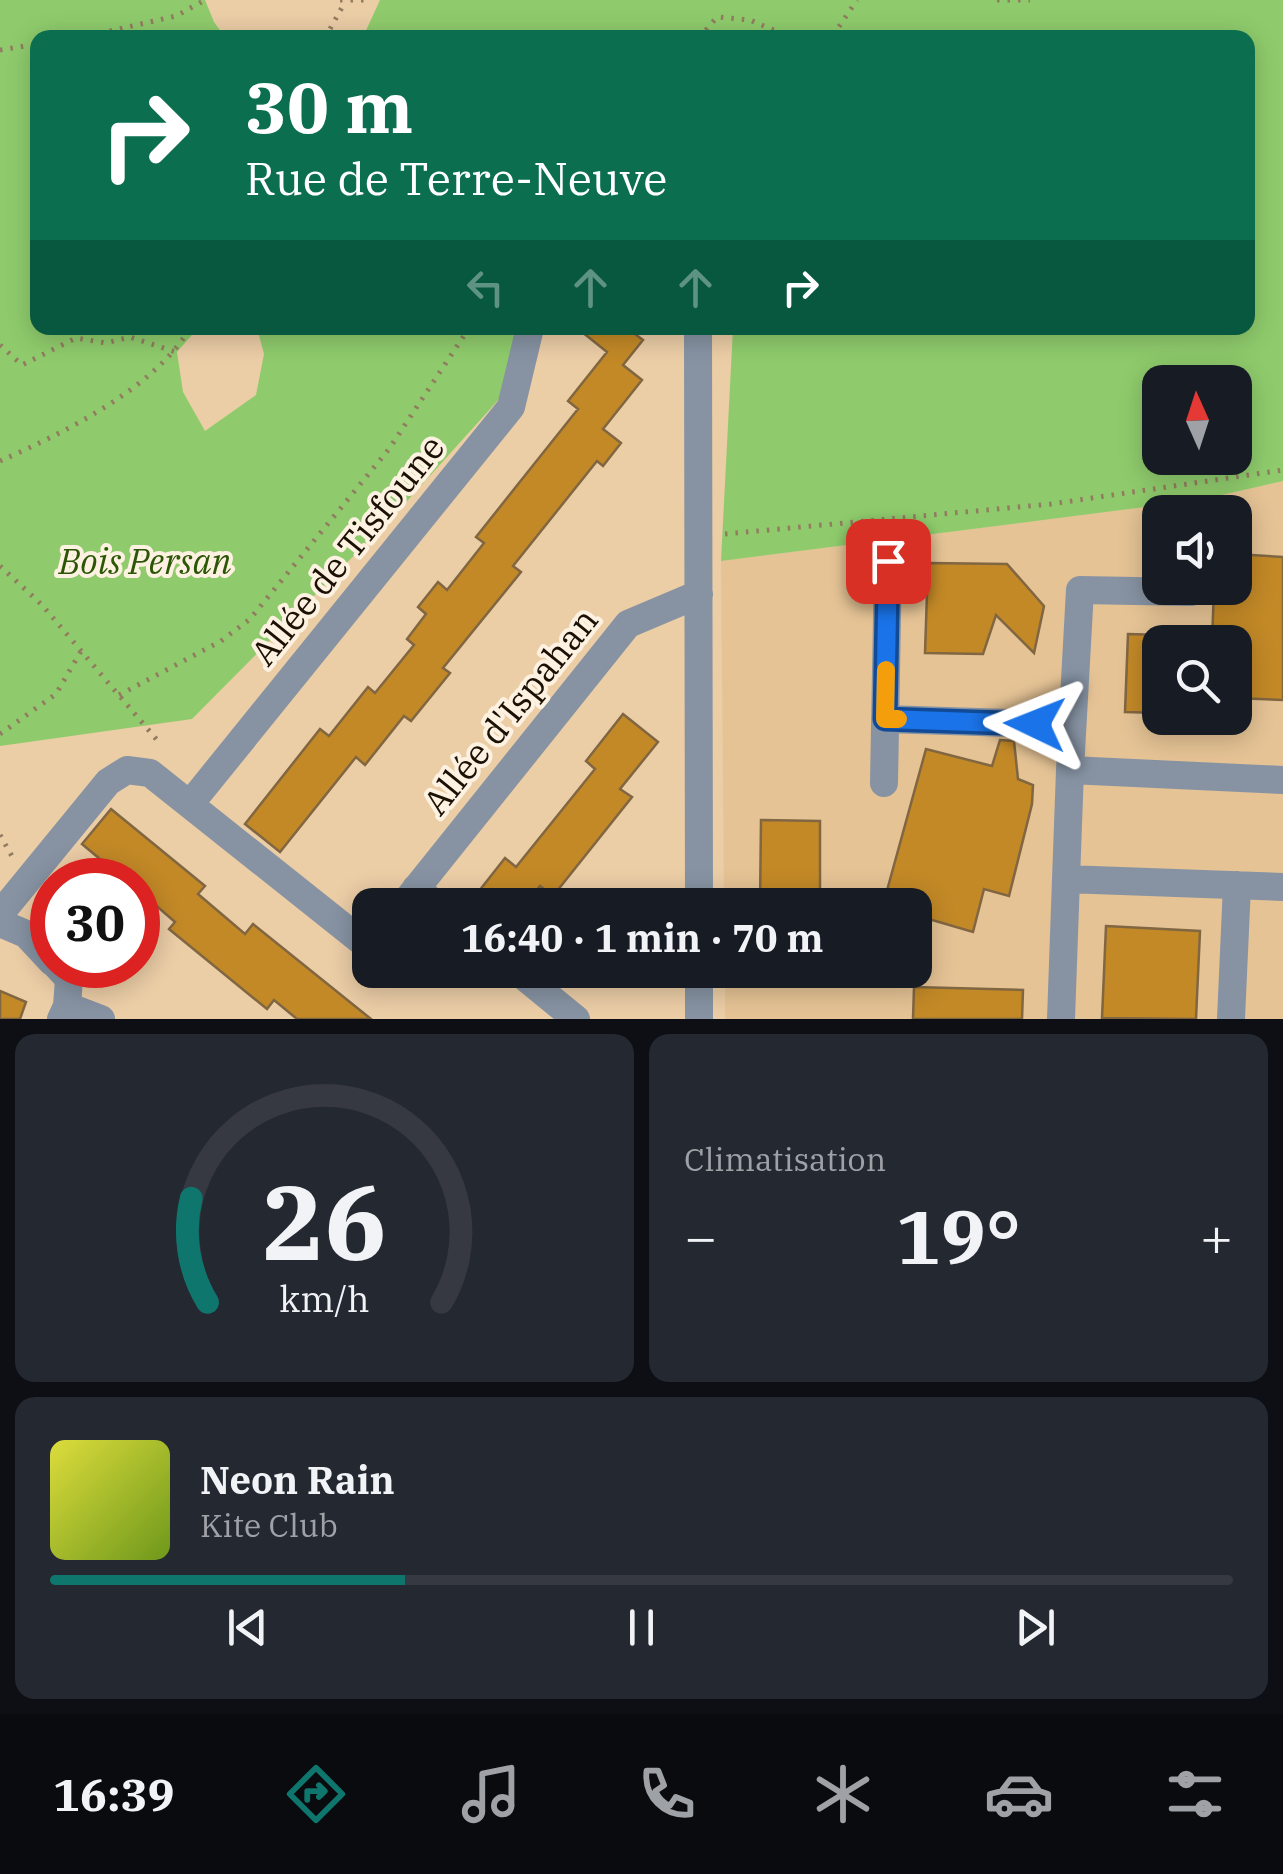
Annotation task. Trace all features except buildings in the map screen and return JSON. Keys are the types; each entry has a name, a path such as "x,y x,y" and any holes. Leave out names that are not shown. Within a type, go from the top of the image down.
{"street":[{"name":"Allée de Tisfoune","path":"190,804 511,406 528,335"},
{"path":"698,335 699,888"},
{"path":"884,782 888,561"},
{"path":"1061,1019 1080,590 1142,591"},
{"name":"Allée d'Ispahan","path":"426,888 628,624 699,594"},
{"path":"885,719 1072,725"},
{"path":"0,914 108,782 127,770 150,772 352,933"},
{"path":"1070,770 1283,780"},
{"path":"1066,879 1283,886"},
{"path":"1232,1019 1238,885"},
{"path":"0,923 30,938"},
{"path":"538,988 576,1019"},
{"path":"699,988 699,1019"},
{"path":"64,1012 100,1019"}],"path":[{"path":"114,30 176,16 205,0"},
{"path":"329,30 342,1 364,0"},
{"path":"837,30 857,0"},
{"path":"997,0 1030,0"},
{"path":"706,30 717,17 750,20 773,30"},
{"path":"0,50 30,45"},
{"path":"0,461 104,407 176,352 186,335"},
{"path":"120,695 221,641 250,618 389,450 464,335"},
{"path":"0,344 22,365 76,338 106,343 130,337 176,352"},
{"path":"698,537 1051,504 1283,470"},
{"path":"0,566 42,605 157,740 150,772"},
{"path":"0,734 56,694 82,651"}],"shaded area":[{"path":"1283,481 1283,1019 725,1019 725,988 932,988 932,888 724,888 721,561 1142,507 1142,605 1252,605 1252,495 1222,495"}],"green space":[{"name":"Bois Persan","path":"0,0 205,0 220,30 30,30 30,335 192,335 177,352 183,392 205,431 256,395 264,354 259,335 531,335 519,377 399,510 192,719 0,746"},
{"path":"380,0 1283,0 1283,481 1222,495 1142,495 1142,507 721,561 733,335 1255,335 1255,30 366,30"}],"slow traffic":[{"path":"886,670 885,719 898,719"}],"route":[{"path":"888,561 885,719 1035,724"}]}
